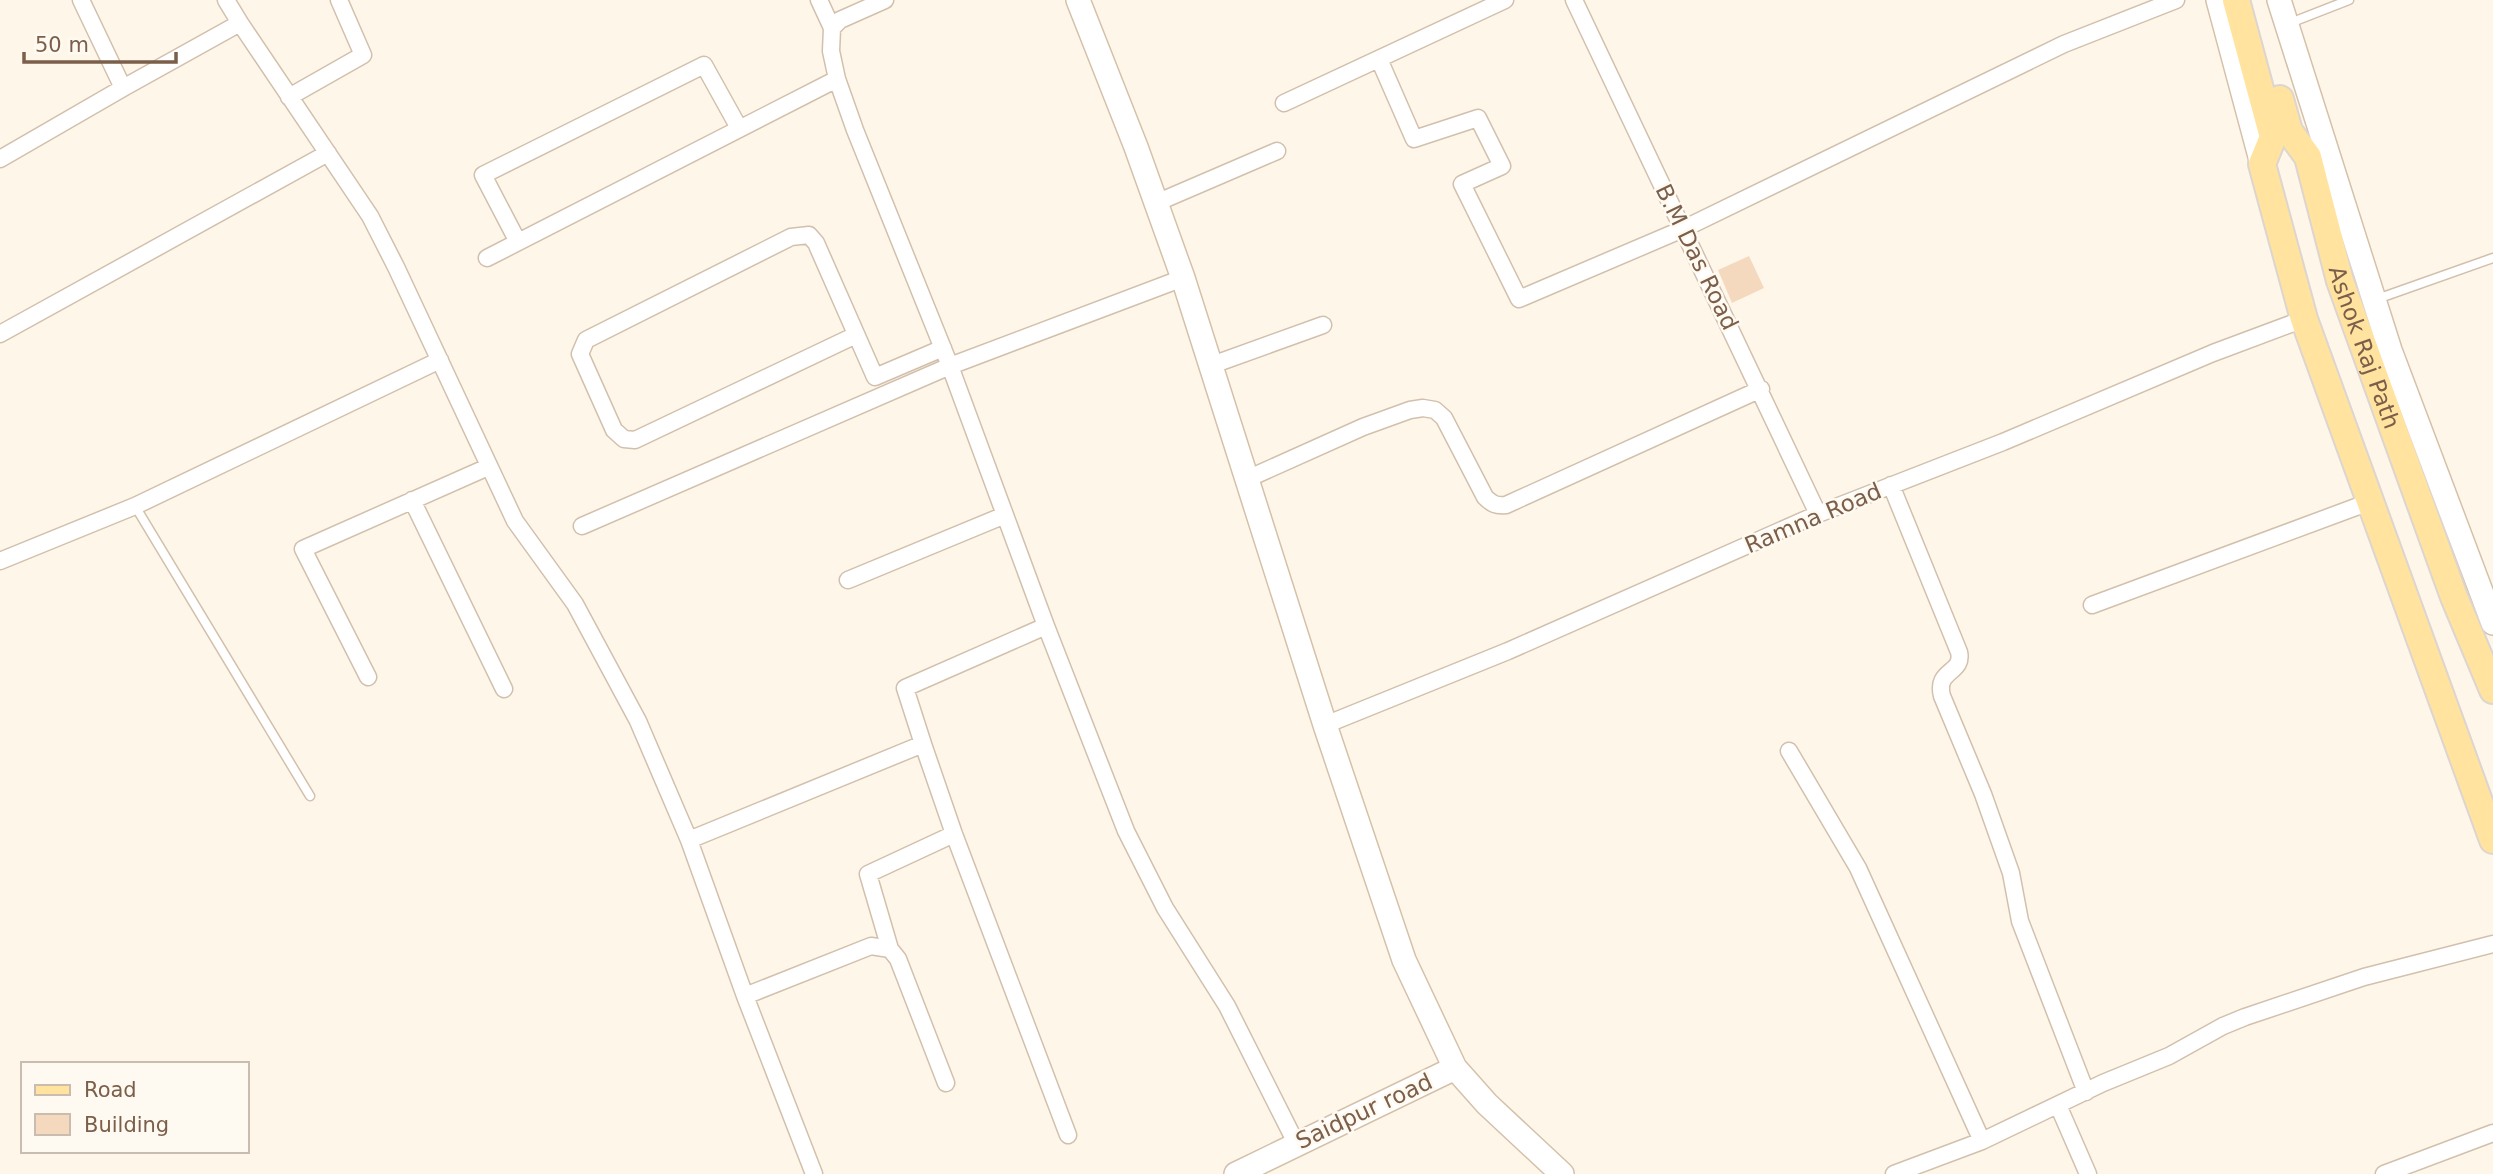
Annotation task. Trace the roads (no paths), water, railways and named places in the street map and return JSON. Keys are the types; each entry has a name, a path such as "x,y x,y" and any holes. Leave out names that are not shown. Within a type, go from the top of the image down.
{"main road":[{"path":"1078,0 1183,278 1325,725 1405,960 1455,1068 1487,1104 1562,1174"},
{"name":"Ashok Raj Path","path":"2218,0 2304,319 2493,840"},
{"path":"2236,0 2273,137 2262,164"},
{"name":"Ashok Raj Path","path":"2250,0 2289,131 2308,157 2340,281 2363,347 2454,597 2493,690"},
{"path":"2279,0 2390,349 2493,622"},
{"name":"Saidpur road","path":"1236,1174 1455,1068"}],"street":[{"path":"81,0 123,88"},
{"path":"226,0 370,216 515,521 575,604 638,721 689,840 745,996 814,1174"},
{"path":"289,97 363,55 339,0"},
{"path":"819,0 832,28"},
{"path":"885,0 840,20 832,28 831,51 837,79 882,200 950,366 1046,626 1126,831 1165,908 1227,1006 1296,1143"},
{"path":"1284,103 1505,0"},
{"name":"B.M Das Road","path":"1574,0 1761,388 1818,514"},
{"path":"1379,59 1414,139 1478,118 1502,166 1462,184 1519,299 1684,229 2064,44 2176,0"},
{"path":"0,159 240,23"},
{"path":"519,242 483,175 704,65 739,128"},
{"path":"487,258 837,79"},
{"path":"1156,203 1278,151"},
{"path":"0,334 328,153"},
{"path":"856,335 635,440 624,439 614,430 580,354 586,340 791,237 809,235 816,243 876,377 943,348"},
{"path":"582,526 950,366 1183,278"},
{"name":"Ramna Road","path":"1325,725 1508,651 1818,514 2077,412 2213,353 2304,319"},
{"path":"1212,365 1323,325"},
{"path":"0,561 135,506 440,360"},
{"path":"1247,480 1363,428 1410,410 1423,408 1435,410 1444,418 1485,497 1498,506 1506,505 1761,388"},
{"path":"368,677 303,549 488,467"},
{"path":"1891,485 1961,659 1941,680 1942,696 1996,831 2011,873 2021,921 2086,1093"},
{"path":"412,500 504,689"},
{"path":"2092,605 2371,501"},
{"path":"848,580 1005,515"},
{"path":"1046,626 905,688 954,834 1069,1135"},
{"path":"689,840 923,744"},
{"path":"1789,751 1858,868 1982,1141"},
{"path":"946,1083 898,958 890,948 868,874 954,834"},
{"path":"1894,1174 1982,1141 2162,1059 2245,1017 2364,977 2493,944"},
{"path":"745,996 871,946 890,948"},
{"path":"2058,1105 2088,1174"},
{"path":"2384,1174 2493,1133"}],"lane":[{"path":"2287,24 2349,0"},
{"path":"2374,300 2493,258"},
{"path":"135,506 310,796"}]}
